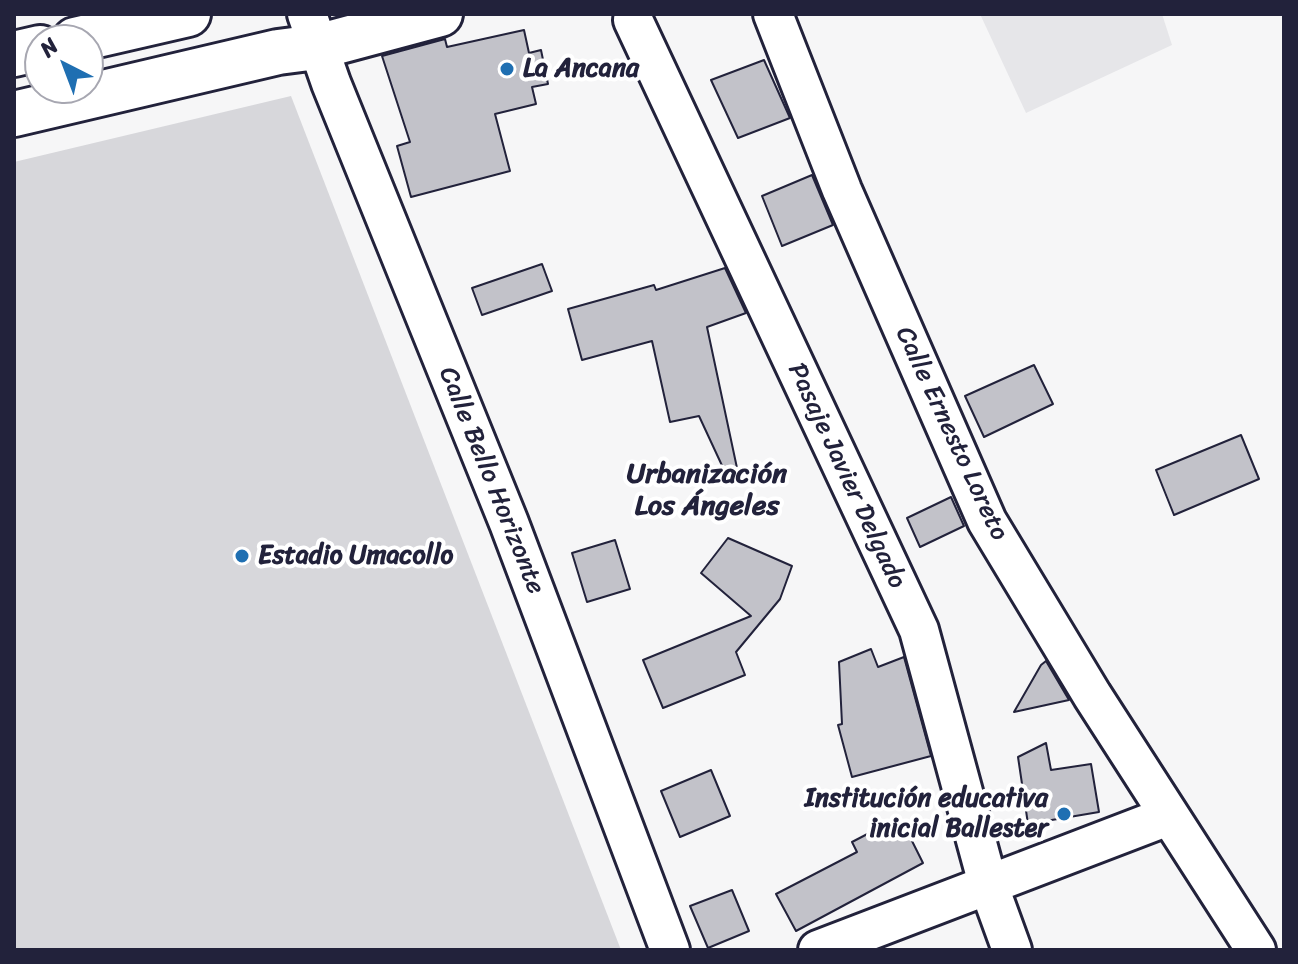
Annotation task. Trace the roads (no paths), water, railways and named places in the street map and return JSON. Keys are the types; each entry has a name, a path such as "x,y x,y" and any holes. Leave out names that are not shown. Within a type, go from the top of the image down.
{"main road":[{"path":"104,33 188,14"},
{"path":"14,114 278,52 312,30 440,14"}],"street":[{"name":"Calle Ernesto Loreto","path":"773,14 842,190 987,521 1168,816 1256,950"},
{"name":"Pasaje Javier Delgado","path":"633,20 919,630 988,884 1012,950"},
{"name":"Calle Bello Horizonte","path":"312,30 509,523 670,950"},
{"path":"818,950 1168,816"}],"place":[{"name":"La Ancana","path":"507,69"},
{"name":"Estadio Umacollo","path":"242,556"},
{"name":"Institución educativa inicial Ballester","path":"1064,814"}],"district":[{"name":"Urbanización Los Ángeles","path":"707,491"}]}
